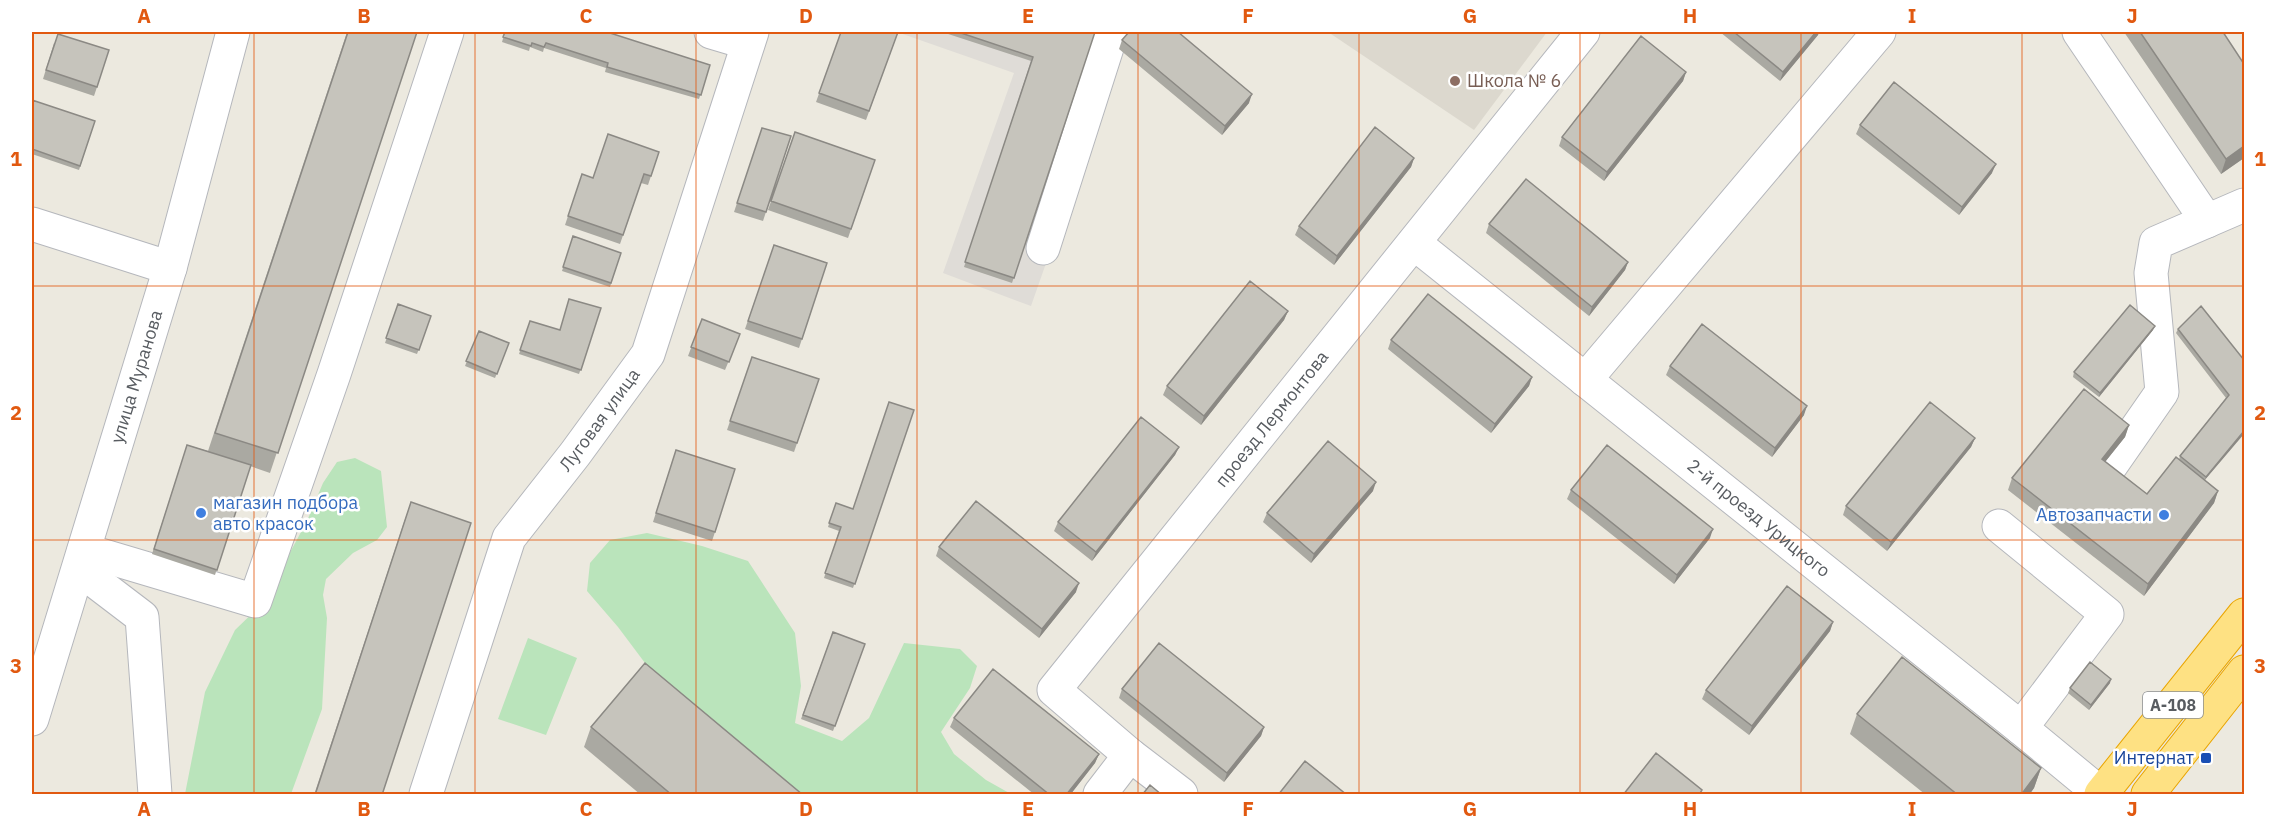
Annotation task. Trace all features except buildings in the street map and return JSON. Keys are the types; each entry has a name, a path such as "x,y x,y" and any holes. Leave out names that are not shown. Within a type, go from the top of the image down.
{"highway":[{"name":"А-108","path":"2101,794 2244,615"},
{"name":"А-108","path":"2148,795 2244,672"}],"street":[{"name":"улица Муранова","path":"32,719 170,268 233,32"},
{"path":"81,560 255,601 334,374 447,32"},
{"path":"711,32 750,37"},
{"path":"1043,248 1112,32"},
{"name":"проезд Лермонтова","path":"1130,755 1054,690 1583,32"},
{"path":"1585,380 1879,32"},
{"path":"2079,32 2207,221"},
{"name":"Луговая улица","path":"426,795 509,538 575,454 648,354 750,37"},
{"path":"2107,471 2162,392 2151,273 2156,243 2244,206"},
{"path":"32,224 170,268"},
{"name":"2-й проезд Урицкого","path":"1414,243 2022,728 2101,794"},
{"path":"1999,526 2107,614 2022,728"},
{"path":"81,560 142,617 155,795"},
{"path":"1100,795 1130,755 1181,795"}],"shaded area":[{"path":"897,32 1127,32 1031,306 943,273 1014,73"},
{"name":"Школа № 6","path":"1328,32 1547,32 1474,130"}],"green space":[{"path":"355,458 381,471 387,527 377,540 353,553 326,579 323,595 327,618 322,709 291,794 185,794 205,692 235,630 262,604 307,521 323,483 337,462"},
{"path":"647,533 702,546 748,561 795,633 801,686 795,723 842,741 869,718 904,643 960,649 977,666 970,688 941,732 954,754 986,780 1011,794 793,794 648,667 587,591 590,563 610,540"},
{"path":"528,638 577,658 546,735 498,719"}],"place":[{"name":"Школа № 6","path":"1455,81"},
{"name":"магазин подбора авто красок","path":"201,513"},
{"name":"Автозапчасти","path":"2164,515"},
{"name":"Интернат","path":"2206,758"}]}
